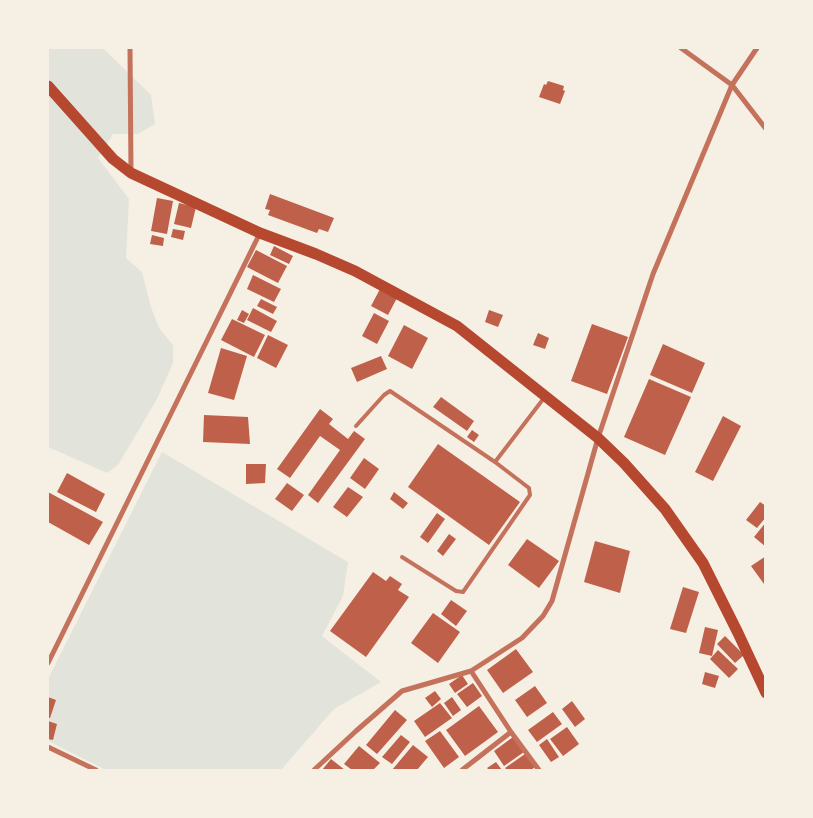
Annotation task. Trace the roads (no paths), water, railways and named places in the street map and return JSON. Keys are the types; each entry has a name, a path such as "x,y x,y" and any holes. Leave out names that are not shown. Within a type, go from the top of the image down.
{"main road":[{"path":"48,86 113,159 131,173 260,233 355,271 457,326 598,438 624,463 665,509 703,563 766,693"}],"street":[{"path":"130,48 131,173"},
{"path":"681,48 732,85 766,129"},
{"path":"314,770 402,691 471,670 522,638 543,616 552,601 598,438 653,274 732,85 757,48"},
{"path":"48,663 260,233"},
{"path":"471,670 511,732 539,770"},
{"path":"462,770 511,732"},
{"path":"48,747 96,770"}],"lane":[{"path":"356,426 384,395 390,391 495,462 529,488 530,495 463,592 456,591 402,557"},
{"path":"495,462 546,396"}]}
